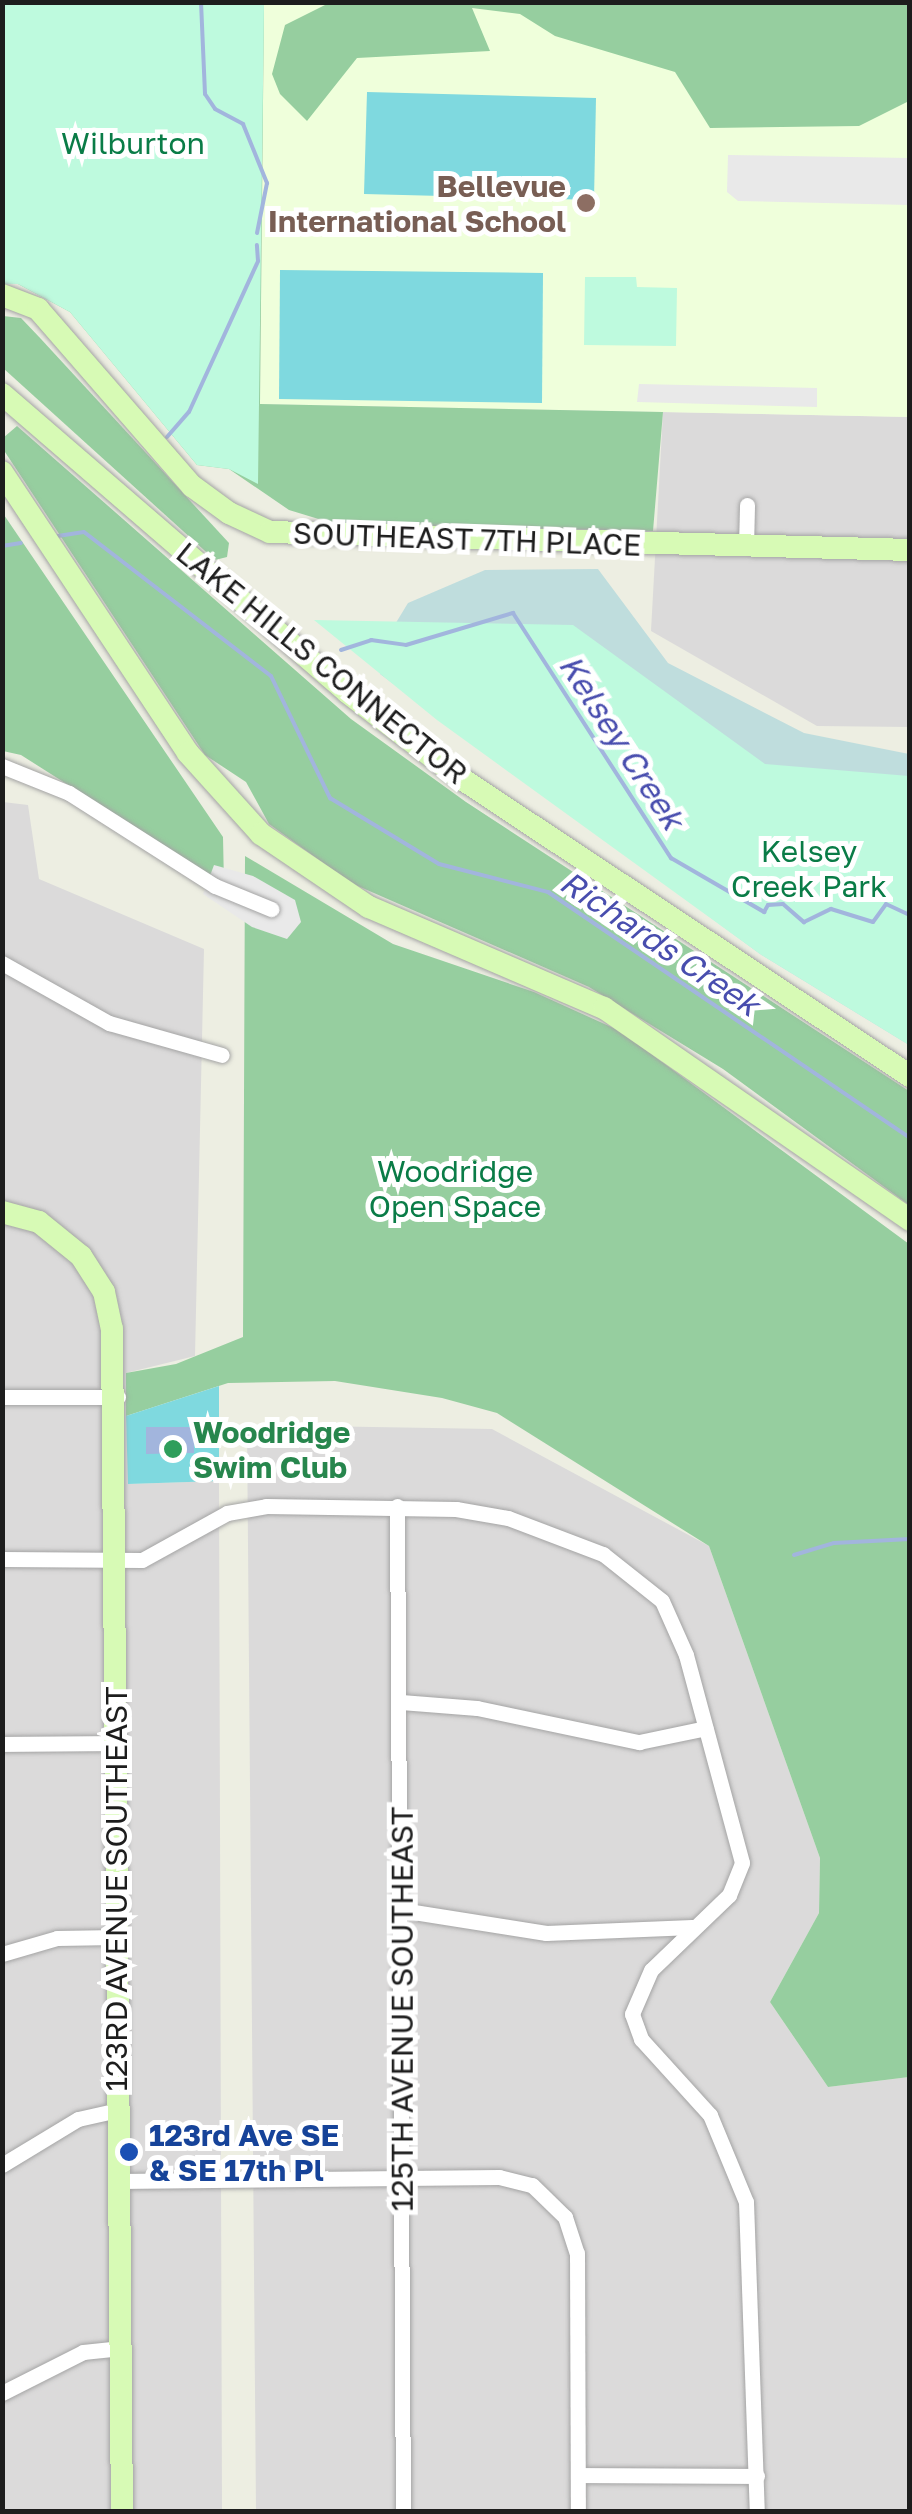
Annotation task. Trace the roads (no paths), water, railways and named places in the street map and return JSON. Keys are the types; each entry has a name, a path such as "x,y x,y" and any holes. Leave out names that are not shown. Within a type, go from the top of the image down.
{"street":[{"name":"SOUTHEAST 7TH PLACE","path":"2,295 38,309 192,486 229,513 270,532 910,550"},
{"name":"LAKE HILLS CONNECTOR","path":"2,394 307,658 456,774 910,1076"},
{"path":"2,472 188,753 261,834 369,908 604,1008 910,1220"},
{"path":"746,547 747,505"},
{"path":"2,766 70,793 215,886 271,909"},
{"path":"2,963 109,1022 222,1055"},
{"name":"123RD AVENUE SOUTHEAST","path":"2,1212 39,1222 94,1271 110,1312 116,1397 122,2512"},
{"path":"2,1396 116,1397"},
{"path":"2,1559 114,1560 155,1556 210,1521 246,1508 397,1506 508,1518 569,1540 634,1573 662,1601 706,1728 742,1863 729,1895 692,1926 638,1988 632,2014 641,2039 710,2115 741,2183 752,2247 757,2512"},
{"name":"125TH AVENUE SOUTHEAST","path":"397,1506 403,2512"},
{"path":"401,1702 477,1708 639,1742 706,1728"},
{"path":"2,1744 115,1743"},
{"path":"401,1910 546,1933 692,1926"},
{"path":"2,1954 57,1938 116,1937"},
{"path":"2,2165 78,2119 118,2110"},
{"path":"118,2180 499,2177 532,2184 551,2198 577,2253 578,2512"},
{"path":"2,2393 83,2352 120,2348"},
{"path":"578,2475 757,2476"}],"waterway":[{"path":"201,2 205,94 215,109 243,124 267,183 257,233"},
{"path":"167,437 189,412 258,261 257,245"},
{"name":"Richards Creek","path":"58,536 84,532 271,676 330,798 439,864 548,892 910,1138"},
{"name":"Kelsey Creek","path":"2,546 21,543"},
{"name":"Kelsey Creek","path":"341,650 371,640 406,645 513,613 671,858 764,912 768,905 783,904 804,922 831,909 873,922 886,904 910,915"},
{"path":"794,1555 834,1543 910,1539"}],"place":[{"name":"Bellevue International School","path":"586,203"},
{"name":"Woodridge Swim Club","path":"173,1449"},
{"name":"123rd Ave SE & SE 17th Pl","path":"129,2152"}],"park label":[{"name":"Wilburton","path":"133,143"},
{"name":"Kelsey Creek Park","path":"809,868"},
{"name":"Woodridge Open Space","path":"455,1188"}]}
